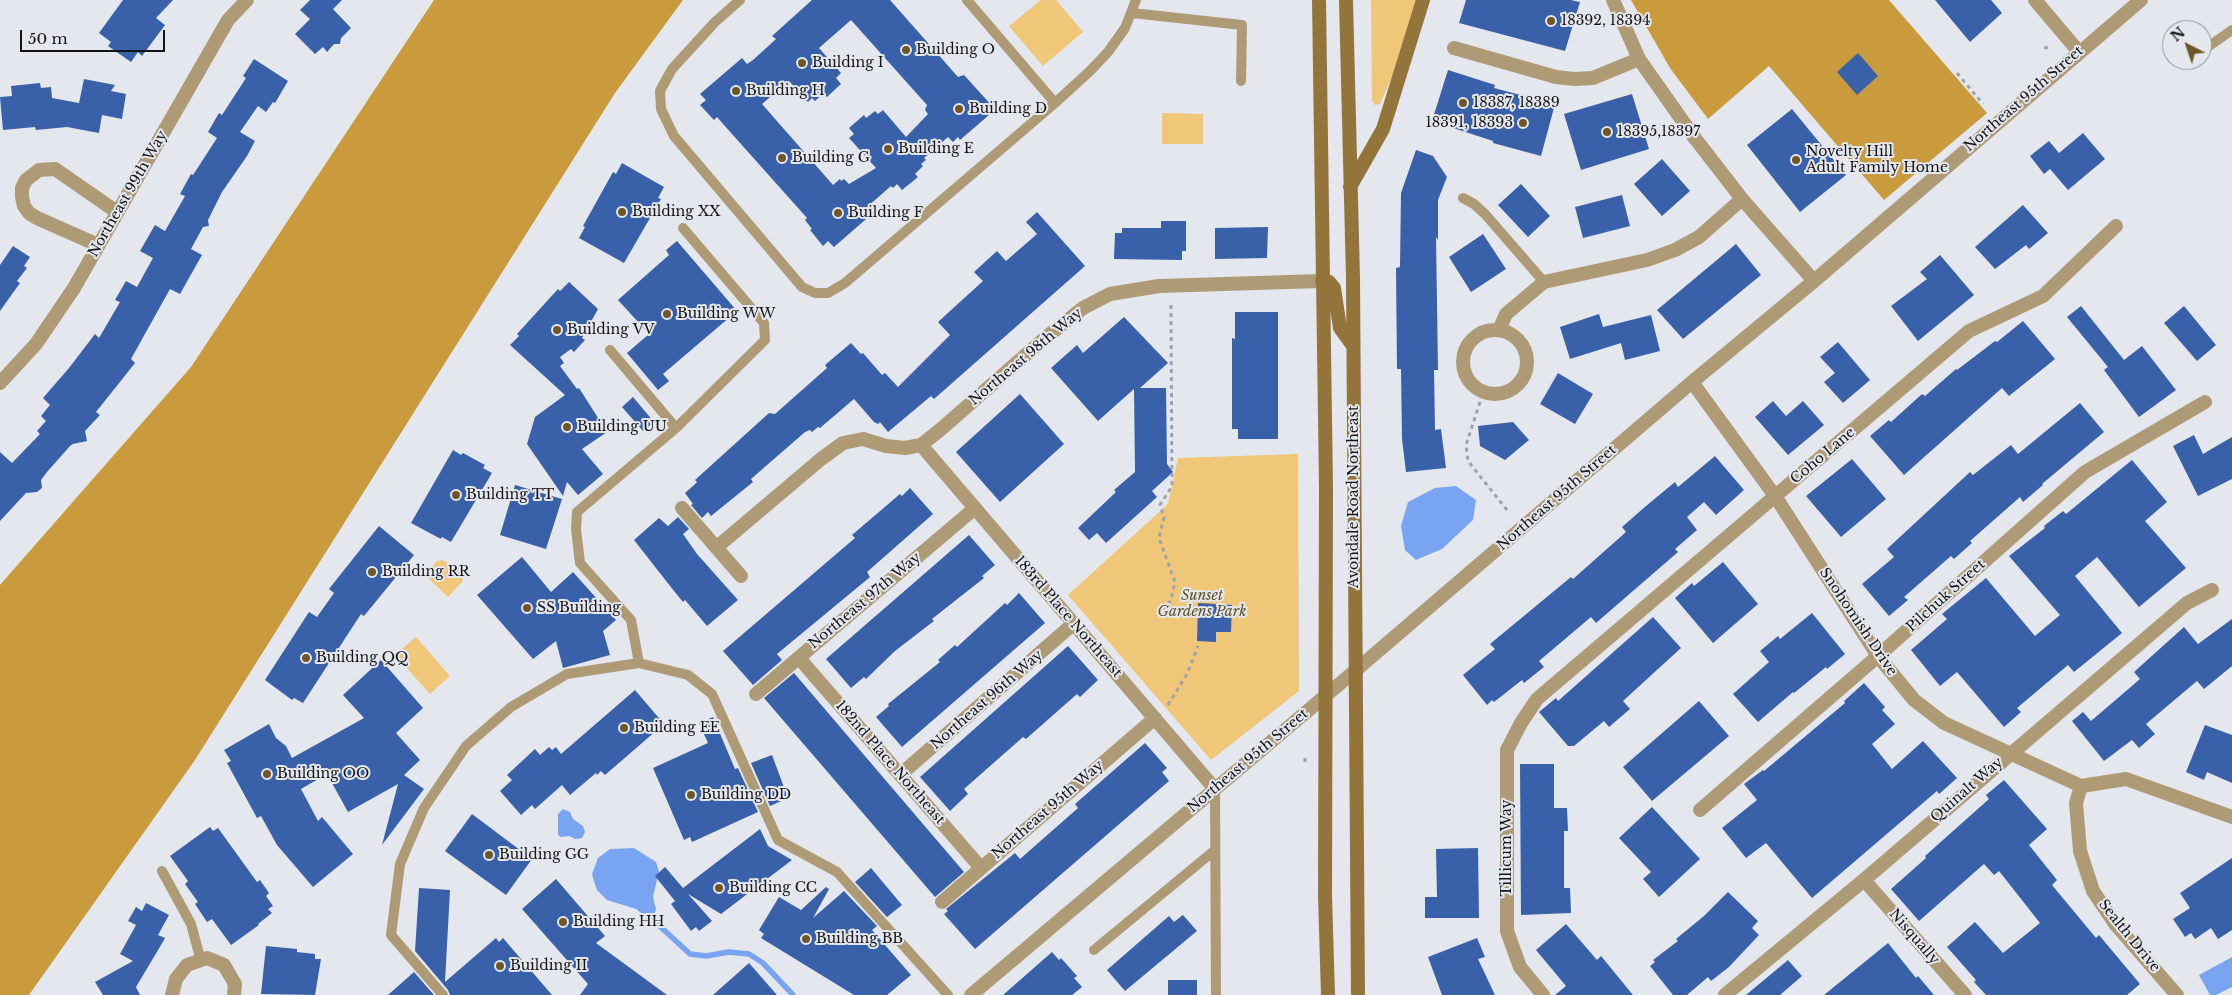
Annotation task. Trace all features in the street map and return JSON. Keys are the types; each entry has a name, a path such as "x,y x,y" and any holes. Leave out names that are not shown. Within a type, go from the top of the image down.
{"main road":[{"name":"Avondale Road Northeast","path":"1319,0 1326,469 1325,896 1328,995"},
{"name":"Avondale Road Northeast","path":"1346,0 1353,346 1358,995"},
{"path":"1350,188 1383,130 1423,0"},
{"path":"1322,281 1329,282 1334,288 1340,328 1353,346"}],"street":[{"name":"Northeast 99th Way","path":"0,383 36,344 74,288 228,20 247,0"},
{"path":"1613,0 1639,59 1694,137 1742,199 1814,281"},
{"path":"2035,0 2079,52"},
{"name":"Northeast 95th Street","path":"971,995 1326,696 1692,382 1814,281 2141,0"},
{"path":"1454,48 1556,77 1574,79 1593,78 1639,59"},
{"path":"98,245 36,218 29,213 24,206 22,197 22,188 26,180 39,170 55,169 117,212"},
{"path":"1499,330 1506,314 1544,282 1646,260 1675,250 1699,237 1742,199"},
{"name":"Coho Lane","path":"1537,699 1969,331 2043,296 2116,226"},
{"name":"Northeast 98th Way","path":"921,445 1044,338 1083,308 1110,294 1159,286 1322,281"},
{"path":"1490,330 1499,330 1516,336 1522,343 1528,361 1523,378 1518,386 1510,391 1492,394 1475,387 1468,380 1463,363 1468,345 1473,338 1490,330"},
{"name":"Snohomish Drive","path":"1692,382 1775,496 1878,656 1914,700 1944,723 2011,752 2080,786"},
{"name":"Pilchuk Street","path":"1700,810 1878,656 2085,472 2205,402"},
{"path":"717,547 807,470 843,443 863,439 886,446 905,448 921,445"},
{"name":"183rd Place Northeast","path":"921,445 1215,789"},
{"path":"682,508 741,576"},
{"name":"Northeast 97th Way","path":"756,694 975,508"},
{"name":"Quinalt Way","path":"1725,995 1864,880 2187,603 2212,590"},
{"name":"Northeast 96th Way","path":"900,775 1074,624"},
{"name":"182nd Place Northeast","path":"799,658 981,868"},
{"name":"Tillicum Way","path":"1537,699 1521,723 1507,750 1507,931 1520,966 1543,995"},
{"name":"Northeast 95th Way","path":"942,902 1155,718"},
{"path":"2080,786 2126,778 2232,816"},
{"name":"Sealth Drive","path":"2080,786 2076,803 2080,851 2093,891 2116,925 2177,995"},
{"name":"Nisqually","path":"1864,880 1965,995"},
{"path":"172,995 176,979 187,965 207,958 224,965 235,984 234,995"}],"lane":[{"path":"740,0 715,22 672,69 660,91 662,109 674,136 802,287 815,293 828,293 845,283 1055,103 1108,52 1125,28 1136,0"},
{"path":"967,0 1055,103"},
{"path":"1132,12 1242,25 1242,81"},
{"path":"2212,44 2232,30"},
{"path":"1463,198 1474,204 1485,214 1544,282"},
{"path":"639,663 631,620 580,563 576,529 578,512 676,428 765,340 764,322 684,228"},
{"path":"610,350 676,428"},
{"path":"443,995 392,935 400,864 424,808 466,746 511,707 567,674 639,663 688,674 712,694 778,840 837,872 948,995"},
{"path":"1215,789 1216,995"},
{"path":"1094,950 1215,850"},
{"path":"162,870 191,924 201,961"}],"path":[{"path":"2044,48 2051,47"},
{"path":"1957,73 1983,104"},
{"path":"1164,611 1172,600 1175,582 1159,538 1164,517 1160,505 1172,486 1172,304"},
{"path":"1480,402 1466,445 1468,461 1507,510"},
{"path":"1168,705 1187,674 1198,646"},
{"path":"1305,758 1305,764"}],"green space":[{"path":"1041,0 1056,0 1083,32 1043,66 1009,26"},
{"path":"1371,0 1416,0 1391,79 1380,104 1375,105 1372,101"},
{"path":"1162,113 1203,114 1203,144 1162,144"},
{"name":"Sunset Gardens Park","path":"1298,454 1299,691 1211,760 1068,595 1168,504 1178,458"},
{"path":"442,560 461,569 463,581 448,597 429,579 429,571 437,561"},
{"path":"416,637 450,676 430,694 395,655"}],"shaded area":[{"path":"434,0 683,0 615,93 195,760 29,995 0,995 0,585 191,367"},
{"path":"1631,0 1889,0 1987,113 1884,200 1769,66 1708,119 1670,68"}],"water":[{"path":"1456,486 1476,500 1473,520 1442,549 1416,560 1405,550 1401,526 1408,502 1435,488"},
{"path":"563,809 570,812 573,819 583,826 585,832 582,838 575,839 569,836 561,837 558,835 558,814"},
{"path":"634,848 656,862 659,871 653,897 656,909 654,916 649,919 636,909 607,900 597,890 592,874 598,858 610,849"},
{"path":"2232,957 2232,987 2216,995 2210,995 2199,975"}],"building":[{"path":"123,0 173,0 156,18 165,25 142,56 138,52 131,62 108,46 111,42 99,33"},
{"path":"310,0 342,0 333,9 351,28 341,38 340,44 334,44 327,52 323,47 315,54 295,34 310,19 300,10"},
{"path":"812,0 890,0 958,77 964,75 994,108 987,114 989,115 960,140 958,137 953,142 948,137 924,158 926,160 921,164 923,166 915,174 918,177 902,190 897,184 893,188 891,186 867,207 873,213 834,247 828,241 823,246 810,230 812,229 805,220 807,218 717,117 714,120 700,105 706,100 700,94 742,58 747,64 753,60 776,39 772,36","holes":["851,20 927,105 925,110 928,114 906,137 883,110 878,114 875,111 866,118 864,115 849,128 854,134 849,138 876,168 849,184 844,179 841,181 840,179 833,185 762,104 789,81 808,102 812,98 815,101 823,94 827,97 841,84 836,78 841,73 819,48"]},
{"path":"1466,0 1571,0 1580,2 1565,51 1459,23"},
{"path":"1935,0 1991,0 2002,13 1970,42"},
{"path":"1858,53 1878,76 1857,95 1837,72"},
{"path":"254,59 288,81 275,103 273,102 266,112 258,106 240,132 255,141 222,192 208,220 209,226 203,227 191,249 202,255 180,294 170,289 131,359 135,363 96,412 100,415 85,431 87,441 70,446 41,480 42,488 37,492 26,493 0,521 0,452 12,463 40,434 37,431 46,421 41,416 50,405 43,398 95,334 99,338 120,302 115,300 126,281 137,287 153,258 140,251 155,225 165,231 185,196 180,194 191,174 193,175 217,138 208,132 219,113 222,115 246,78 243,76"},
{"path":"1448,70 1495,85 1494,88 1555,104 1541,156 1493,143 1493,141 1432,121"},
{"path":"84,79 115,85 111,91 126,94 122,119 102,115 99,133 67,127 36,130 35,127 3,130 0,97 12,96 11,86 40,83 41,88 51,87 52,98 79,103"},
{"name":"18395,18397","path":"1632,94 1649,149 1581,170 1564,114"},
{"name":"Novelty Hill Adult Family Home","path":"1792,109 1846,175 1800,212 1747,145"},
{"path":"2083,133 2105,159 2068,190 2050,169 2044,174 2030,156 2049,141 2059,153"},
{"path":"1416,150 1433,156 1447,177 1438,200 1438,240 1436,237 1438,370 1434,370 1435,430 1441,429 1446,468 1406,472 1402,439 1401,369 1397,369 1396,268 1400,267 1401,193"},
{"path":"1662,159 1690,191 1662,216 1634,184"},
{"name":"Building XX","path":"622,163 664,187 658,198 661,199 624,263 579,238 585,227 583,226 613,172 616,174"},
{"path":"1521,184 1550,216 1528,237 1498,205"},
{"path":"1622,195 1630,226 1583,238 1575,207"},
{"path":"2023,205 2048,233 2029,249 2026,245 1995,269 1975,247"},
{"path":"1037,212 1085,266 934,399 931,396 888,432 880,422 878,424 874,422 854,399 820,428 818,427 812,432 810,430 805,432 751,479 753,482 711,516 708,512 702,518 691,505 693,504 685,493 697,482 695,480 769,413 775,414 827,368 825,365 851,343 861,354 863,353 882,375 885,373 898,387 950,335 938,322 983,281 974,272 997,251 1006,261 1037,234 1026,222"},
{"path":"1161,221 1186,221 1186,251 1182,251 1182,260 1114,259 1115,233 1122,233 1122,228 1161,228"},
{"path":"1268,227 1267,258 1215,259 1215,228"},
{"path":"1483,234 1506,269 1471,292 1449,257"},
{"path":"677,241 737,311 663,374 669,381 658,390 627,353 649,334 618,300 669,255 666,250"},
{"path":"1736,244 1761,275 1683,339 1657,310"},
{"path":"13,246 30,257 24,266 27,268 17,281 20,283 0,311 0,265"},
{"path":"1940,255 1974,295 1918,341 1891,306 1927,279 1920,272"},
{"path":"569,282 598,309 582,338 585,340 574,352 571,349 560,357 564,363 560,366 577,389 579,388 607,432 582,449 603,474 578,495 567,482 563,496 527,444 535,417 565,395 510,345 519,336 517,334 558,289 560,291"},
{"path":"2081,306 2124,360 2142,346 2176,390 2139,417 2104,370 2108,367 2067,317"},
{"path":"2184,306 2216,345 2197,361 2164,323"},
{"path":"1235,312 1278,312 1278,439 1238,439 1238,429 1232,429 1232,338 1235,339"},
{"path":"1599,314 1603,327 1651,315 1660,351 1625,360 1621,343 1570,359 1560,327"},
{"path":"1124,317 1168,363 1140,388 1166,388 1167,464 1173,472 1152,491 1157,497 1106,543 1097,533 1089,540 1078,528 1116,492 1114,490 1135,472 1134,389 1098,421 1051,368 1077,345 1083,353"},
{"path":"2023,321 2055,359 2009,396 2002,388 1904,475 1870,436 1889,420 1891,422 1922,394 1925,396 1956,369 1995,341 1997,342"},
{"path":"1838,342 1870,380 1843,403 1824,382 1835,373 1820,357"},
{"path":"1558,373 1593,394 1575,424 1540,404"},
{"path":"1020,394 1064,444 1000,502 956,452"},
{"path":"633,397 654,422 643,431 622,407"},
{"path":"1773,401 1786,416 1803,401 1824,425 1788,455 1755,417"},
{"path":"2080,403 2104,432 2023,502 2020,497 1970,541 1972,543 1954,559 1951,556 1904,597 1908,600 1889,616 1862,584 1894,557 1887,549 1970,472 1973,475 2011,445 2018,454"},
{"path":"1513,422 1529,440 1505,460 1480,446 1478,426"},
{"path":"2194,435 2203,454 2232,437 2232,479 2198,496 2173,446"},
{"name":"Building TT","path":"453,450 461,455 463,453 485,465 483,468 492,473 451,542 442,537 441,539 411,523"},
{"path":"1715,456 1744,490 1716,515 1704,502 1687,517 1697,530 1675,549 1678,552 1596,623 1591,617 1539,661 1544,667 1524,683 1522,680 1494,702 1492,700 1487,705 1463,675 1495,649 1490,644 1571,577 1573,579 1626,532 1622,527 1646,506 1675,482 1678,487"},
{"path":"1852,459 1886,499 1841,537 1806,496"},
{"path":"2132,460 2167,502 2145,521 2186,568 2139,607 2097,557 2075,576 2122,633 2074,672 2068,665 2017,708 2021,712 2004,727 1957,672 1940,686 1911,650 1947,619 1942,614 1986,578 2035,636 2060,615 2009,556 2045,528 2044,526 2063,511 2066,514"},
{"path":"515,485 562,499 546,549 500,535"},
{"path":"910,488 933,514 867,572 870,577 777,654 782,660 753,685 723,651 855,538 852,535 900,494 902,496"},
{"path":"678,517 689,529 683,534 697,554 738,600 707,626 685,600 683,602 634,540 659,518 668,526"},
{"path":"379,526 414,555 364,616 361,614 303,703 294,698 292,700 265,680 309,612 317,617 334,593 329,589"},
{"path":"969,535 995,565 982,576 984,578 932,619 934,621 895,651 866,679 864,677 851,688 826,659"},
{"path":"522,557 551,592 573,572 616,620 603,631 610,655 563,668 556,641 533,659 477,595"},
{"path":"1723,562 1758,604 1713,643 1675,598 1692,583 1694,586"},
{"path":"1019,593 1045,623 902,747 876,717 889,706 888,704 940,662 938,660 955,645 957,647 1005,603 1007,605"},
{"path":"1198,603 1232,605 1231,632 1216,632 1216,642 1197,641"},
{"path":"1812,613 1845,654 1793,692 1758,722 1733,694 1769,662 1760,651 1778,636 1780,639"},
{"path":"1653,617 1681,648 1623,701 1630,709 1609,727 1604,721 1574,746 1568,746 1539,712 1556,698 1558,701"},
{"path":"2232,619 2232,666 2204,689 2197,681 2146,724 2155,734 2139,748 2132,740 2104,761 2072,721 2083,712 2091,721 2140,679 2134,672 2184,627 2198,644"},
{"path":"1068,646 1098,680 1080,697 1077,694 1026,739 1023,737 964,789 968,794 950,811 920,777"},
{"path":"381,660 423,708 396,733 420,760 404,775 424,789 382,845 398,784 348,812 327,774 301,789 318,821 322,817 353,854 313,887 277,845 261,816 257,818 227,763 231,761 224,750 269,724 276,738 286,746 292,758 364,718 343,695"},
{"path":"794,673 964,872 935,897 764,698"},
{"path":"1864,683 1885,707 1882,710 1895,724 1872,744 1892,769 1923,741 1957,778 1939,794 1937,791 1812,898 1766,843 1746,858 1722,828 1757,800 1744,784 1764,771 1845,703 1844,701"},
{"path":"635,690 664,724 605,775 601,771 597,775 596,773 570,795 562,785 535,809 532,805 521,815 500,791 512,780 507,775 535,749 540,755 549,747 552,750 556,747 561,754"},
{"path":"1699,701 1729,736 1652,801 1623,767"},
{"path":"713,717 735,769 738,768 758,812 692,842 690,837 684,840 653,768 708,743 699,723"},
{"path":"2205,725 2232,735 2232,783 2207,772 2204,780 2186,772"},
{"path":"1145,743 1167,768 1162,772 1169,781 975,949 944,914 948,911 946,909 1015,853 1020,859 1078,808 1075,804"},
{"path":"772,755 788,798 770,806 751,763"},
{"path":"1520,764 1554,764 1554,808 1567,808 1568,831 1564,831 1564,888 1570,888 1571,913 1521,915"},
{"path":"2004,780 2047,829 2029,845 2057,880 2052,885 2096,938 2099,935 2140,984 2127,995 1986,995 1974,982 1976,980 1947,947 1975,922 2003,953 2040,923 1999,871 1994,875 1984,864 1919,921 1891,889 1989,799 1986,795"},
{"path":"1652,807 1700,859 1659,897 1643,879 1651,872 1619,838"},
{"name":"Building GG","path":"472,814 532,859 506,895 445,851"},
{"path":"210,827 213,831 218,828 257,882 260,880 269,893 266,896 273,906 268,909 272,913 231,945 212,919 207,922 195,904 198,902 185,884 188,881 170,856"},
{"name":"Building CC","path":"760,829 768,846 792,860 721,914 688,894 712,921 699,931 696,927 691,931 671,904 675,901 655,876 665,867 683,888"},
{"path":"1478,848 1479,918 1425,918 1425,897 1437,897 1436,849"},
{"path":"2232,858 2232,930 2218,939 2211,928 2195,939 2191,933 2185,937 2173,919 2190,908 2180,893"},
{"path":"871,868 902,905 887,917 855,882"},
{"path":"556,879 605,936 596,943 667,995 580,995 588,984 522,909"},
{"path":"826,887 829,889 813,918 844,891 877,926 872,930 911,975 887,995 854,995 761,938 764,934 759,930 779,897 801,910"},
{"path":"419,888 450,890 445,982 496,938 499,942 503,938 552,995 450,995 448,990 415,951"},
{"path":"1728,892 1758,921 1752,928 1759,935 1729,967 1711,981 1708,977 1687,995 1673,995 1650,966 1655,962 1653,960 1678,941 1676,939 1704,916"},
{"path":"146,903 169,915 158,935 165,938 136,987 140,995 103,995 95,982 133,961 120,954 136,925 128,921 136,907 142,911"},
{"path":"1183,915 1197,931 1125,991 1107,970 1169,916 1174,922"},
{"path":"1566,924 1597,960 1601,956 1633,995 1555,995 1566,986 1536,950"},
{"path":"1477,938 1485,957 1478,959 1495,995 1442,995 1428,957"},
{"path":"1888,943 1916,978 1918,976 1934,995 1824,995"},
{"path":"266,946 297,949 297,952 315,954 315,959 321,959 315,995 261,994"},
{"path":"1052,952 1059,960 1061,958 1077,976 1074,978 1082,987 1072,995 1003,995"},
{"path":"1788,960 1802,976 1780,995 1746,995"},
{"path":"749,963 777,995 713,995"},
{"path":"414,972 434,995 388,995"},
{"path":"1168,980 1197,980 1197,995 1168,995"}],"waterway":[{"path":"651,918 690,954 706,956 729,952 749,954 763,963 793,995"}],"place":[{"name":"18392, 18394","path":"1551,21"},
{"name":"Building O","path":"906,50"},
{"name":"Building I","path":"802,63"},
{"name":"Building H","path":"736,91"},
{"name":"18387, 18389","path":"1463,103"},
{"name":"Building D","path":"959,109"},
{"name":"18391, 18393","path":"1523,123"},
{"name":"18395,18397","path":"1607,132"},
{"name":"Building E","path":"888,149"},
{"name":"Building G","path":"782,158"},
{"name":"Novelty Hill Adult Family Home","path":"1796,160"},
{"name":"Building XX","path":"622,212"},
{"name":"Building F","path":"838,213"},
{"name":"Building WW","path":"667,314"},
{"name":"Building VV","path":"557,330"},
{"name":"Building UU","path":"567,427"},
{"name":"Building TT","path":"456,495"},
{"name":"Building RR","path":"372,572"},
{"name":"SS Building","path":"527,608"},
{"name":"Building QQ","path":"306,658"},
{"name":"Building EE","path":"624,728"},
{"name":"Building OO","path":"267,774"},
{"name":"Building DD","path":"691,795"},
{"name":"Building GG","path":"489,855"},
{"name":"Building CC","path":"719,888"},
{"name":"Building HH","path":"563,922"},
{"name":"Building BB","path":"806,939"},
{"name":"Building II","path":"500,966"}]}
